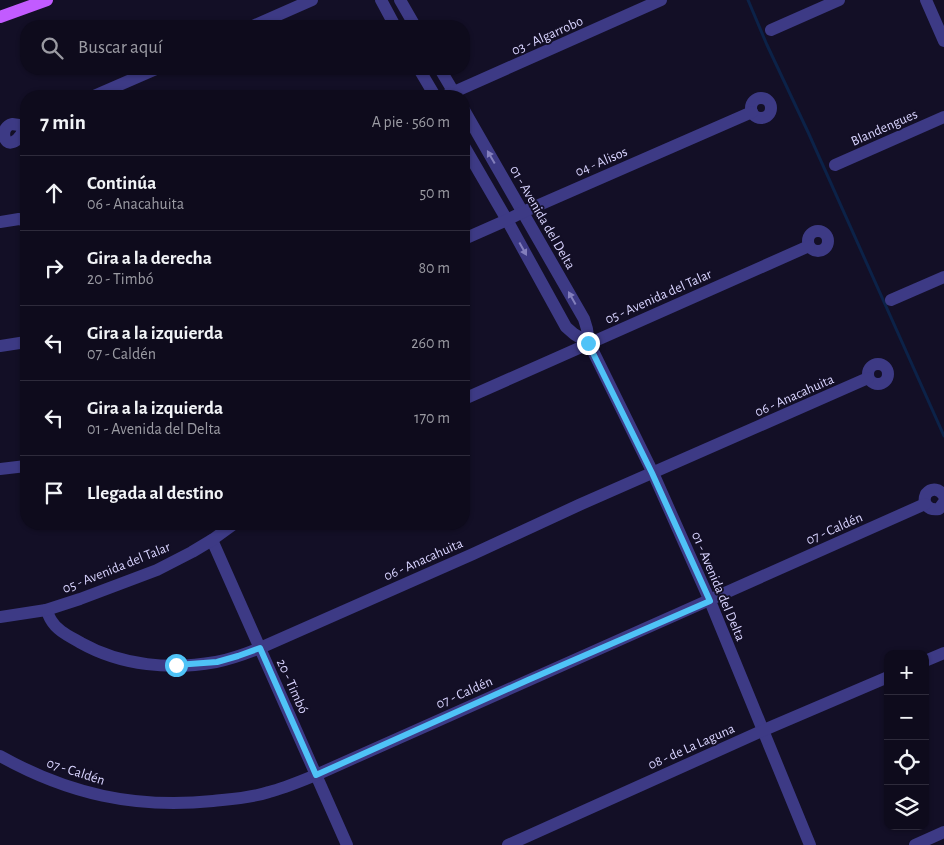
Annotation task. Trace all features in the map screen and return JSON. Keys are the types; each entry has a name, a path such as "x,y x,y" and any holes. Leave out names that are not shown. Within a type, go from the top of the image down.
{"main road":[{"path":"0,17 47,0"}],"street":[{"path":"266,20 312,0"},
{"path":"380,0 392,20"},
{"path":"400,0 412,20"},
{"name":"03 - Algarrobo","path":"462,90 661,0"},
{"path":"770,30 839,0"},
{"path":"926,0 944,41"},
{"path":"108,90 142,75"},
{"path":"422,75 431,90"},
{"path":"443,75 449,90"},
{"name":"04 - Alisos","path":"470,236 752,112"},
{"name":"Blandengues","path":"836,165 944,117"},
{"name":"01 - Avenida del Delta","path":"470,120 584,319 588,343 652,473 710,601 810,845"},
{"name":"01 - Avenida del Delta","path":"470,156 566,327 588,343"},
{"path":"0,222 20,218"},
{"name":"05 - Avenida del Talar","path":"470,396 809,246"},
{"path":"891,300 944,277"},
{"path":"0,346 20,343"},
{"name":"06 - Anacahuita","path":"46,610 51,621 69,636 88,647 114,657 131,662 169,665 217,662 260,648 868,378"},
{"path":"0,470 20,467"},
{"path":"944,496 942,492 932,490 924,497 925,504 936,510 944,502"},
{"name":"07 - Caldén","path":"0,756 47,779 79,791 116,799 180,804 230,800 276,790 316,775 925,504"},
{"name":"05 - Avenida del Talar","path":"0,617 46,610 157,570 192,552 226,530"},
{"name":"20 - Timbó","path":"212,540 347,845"},
{"path":"929,659 944,653"},
{"name":"08 - de La Laguna","path":"508,845 764,730 884,679"},
{"path":"915,845 944,832"}],"waterway":[{"path":"748,0 944,436"}],"route":[{"path":"176,665 217,662 260,648 316,775 710,601 652,473 588,343"}]}
